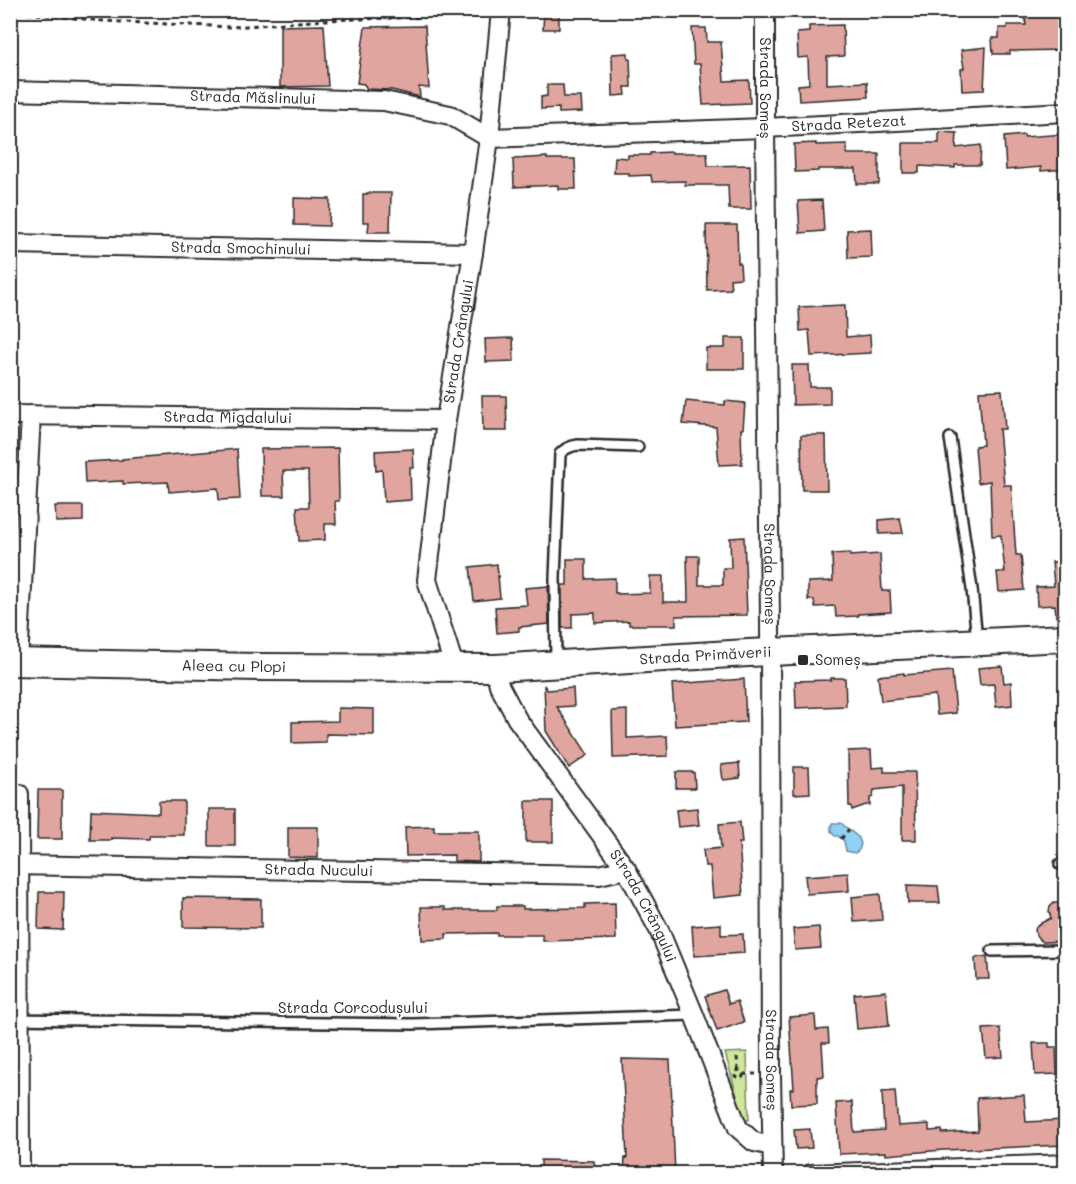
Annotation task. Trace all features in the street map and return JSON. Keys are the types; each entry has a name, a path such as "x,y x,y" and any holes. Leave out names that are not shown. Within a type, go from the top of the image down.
{"street":[{"name":"Strada Crângului","path":"455,669 427,580 446,420 489,138 501,10"},
{"name":"Strada Someș","path":"765,10 773,1173"},
{"name":"Strada Măslinului","path":"10,91 384,101 450,115 489,138"},
{"name":"Strada Retezat","path":"489,138 765,128 1065,112"},
{"name":"Strada Smochinului","path":"10,244 473,253"},
{"name":"Strada Migdalului","path":"10,415 446,420"},
{"path":"14,662 31,415"},
{"name":"Strada Primăverii","path":"455,669 1065,638"},
{"name":"Aleea cu Plopi","path":"14,662 455,669"},
{"name":"Strada Crângului","path":"495,668 499,685 517,719 626,868 659,930 738,1128 754,1142 772,1146"},
{"path":"19,794 15,865 15,1019 20,1173"},
{"name":"Strada Nucului","path":"15,865 599,875 626,868"},
{"path":"811,1173 1065,1164"}],"lane":[{"path":"950,438 978,643"},
{"path":"556,665 555,578 560,454 564,449 578,445 638,447"},
{"path":"992,951 1065,950"},
{"name":"Strada Corcodușului","path":"15,1019 413,1024 694,1015"}],"path":[{"path":"10,11 103,21 232,27 325,20 455,16 471,10"},
{"path":"841,839 849,830"},
{"path":"737,1057 738,1070"}],"green space":[{"path":"747,1052 749,1120 744,1121 725,1053"}],"water":[{"path":"832,823 841,823 859,838 861,844 859,850 855,853 846,851 844,841 831,832"}],"building":[{"path":"544,10 559,10 559,29 543,29"},
{"path":"1024,10 1058,10 1060,36 1065,36 1065,50 1010,51 1010,54 993,54 992,38 999,38 999,28 1007,28 1007,25 1026,25"},
{"path":"324,25 328,86 280,87 280,26"},
{"path":"843,25 844,56 827,57 827,84 867,82 868,97 799,101 798,85 809,84 808,57 798,58 797,33 809,32 809,26"},
{"path":"425,26 429,88 419,87 420,97 392,90 367,89 364,84 357,83 365,27"},
{"path":"692,28 706,28 707,42 721,42 724,81 749,80 750,103 703,105 700,64 694,64"},
{"path":"986,47 984,90 962,91 961,69 964,68 961,50"},
{"path":"628,53 631,87 625,87 626,95 613,96 612,54"},
{"path":"547,85 563,85 564,97 581,97 582,112 559,113 559,108 541,109 541,97 547,96"},
{"path":"939,132 957,133 956,148 981,145 980,165 955,165 955,168 919,166 919,173 903,173 903,143 939,143"},
{"path":"1065,134 1065,169 1041,171 1041,167 1006,170 1004,137"},
{"path":"816,143 816,145 847,144 847,154 879,154 879,184 857,184 856,169 818,169 818,171 795,172 794,144"},
{"path":"672,152 707,153 708,166 750,165 751,209 729,209 728,185 685,185 685,181 652,182 651,175 629,176 629,173 614,173 615,157 628,158 628,155"},
{"path":"547,157 547,159 575,159 576,189 558,189 558,185 514,187 513,159"},
{"path":"391,193 390,232 368,232 369,222 363,222 363,194"},
{"path":"294,198 330,199 329,226 294,225"},
{"path":"822,200 824,231 800,233 798,201"},
{"path":"706,225 737,225 738,263 740,263 741,278 730,279 731,289 707,290"},
{"path":"871,229 872,257 848,258 847,230"},
{"path":"845,305 846,337 870,335 871,353 811,356 809,330 800,331 799,307"},
{"path":"513,338 514,361 486,362 485,339"},
{"path":"725,338 744,338 744,369 706,369 706,348 725,348"},
{"path":"792,365 809,365 810,387 830,387 830,404 793,405"},
{"path":"1002,390 1005,429 999,429 1004,485 1011,485 1016,555 1021,555 1024,590 999,592 997,572 1005,572 1001,535 992,536 990,481 978,483 975,446 983,445 979,391"},
{"path":"482,396 506,396 507,431 483,431"},
{"path":"686,401 725,405 725,401 745,403 743,429 741,429 742,464 719,465 716,427 683,424"},
{"path":"801,435 826,435 827,490 802,490"},
{"path":"338,448 339,501 335,501 336,524 325,524 325,540 299,541 297,507 309,507 308,471 283,471 284,496 262,496 261,449"},
{"path":"237,449 240,499 219,500 218,488 169,492 168,482 85,483 84,462"},
{"path":"413,449 414,468 410,468 411,500 384,502 382,470 376,471 375,451"},
{"path":"55,506 83,506 83,521 56,522"},
{"path":"900,518 903,533 879,534 879,520"},
{"path":"744,537 747,615 676,616 676,625 629,625 629,621 595,623 595,613 572,614 572,628 562,628 562,585 567,585 567,559 586,559 586,579 615,578 615,593 618,594 650,593 650,576 663,576 663,602 688,602 687,556 699,556 699,585 723,585 723,568 731,568 730,538"},
{"path":"850,553 850,556 880,554 882,591 890,591 891,612 836,617 835,606 815,607 814,600 808,600 808,582 833,581 832,554"},
{"path":"1065,561 1065,616 1056,617 1055,605 1037,606 1036,587 1054,586 1052,562"},
{"path":"497,564 500,598 474,601 470,567"},
{"path":"548,586 549,624 519,627 519,631 497,633 495,607 527,605 525,588"},
{"path":"1002,666 1004,683 1011,682 1012,705 996,707 994,684 980,685 978,668"},
{"path":"952,671 956,713 937,715 935,695 881,701 878,676"},
{"path":"831,678 845,678 846,706 796,708 795,681 831,680"},
{"path":"744,679 746,722 675,726 672,684"},
{"path":"544,685 547,690 573,688 574,706 557,707 588,755 569,768 546,731"},
{"path":"338,708 374,709 374,735 326,734 326,742 292,743 292,722 338,721"},
{"path":"627,710 627,738 667,736 668,756 613,758 612,711"},
{"path":"871,750 872,768 884,767 884,772 915,772 916,840 902,840 902,787 874,790 873,797 870,798 870,805 852,810 849,806 848,751"},
{"path":"739,763 740,778 723,780 721,765"},
{"path":"794,767 809,767 810,793 794,794"},
{"path":"676,772 694,772 695,788 676,788"},
{"path":"38,790 62,790 62,839 37,839"},
{"path":"159,801 184,801 184,835 150,835 149,839 90,840 91,810 159,813"},
{"path":"526,801 553,801 553,842 526,842"},
{"path":"697,808 699,825 678,827 676,810"},
{"path":"209,809 235,809 235,846 209,846"},
{"path":"740,822 742,843 739,843 743,895 713,898 710,866 705,866 703,850 721,848 719,824"},
{"path":"434,826 434,831 479,831 479,862 454,861 454,855 406,856 405,827"},
{"path":"288,827 318,827 318,858 288,857"},
{"path":"848,873 849,891 807,894 805,876"},
{"path":"907,885 938,886 940,903 908,903"},
{"path":"39,892 64,892 63,930 38,929"},
{"path":"880,894 882,920 854,922 852,897"},
{"path":"183,898 261,899 261,928 183,927"},
{"path":"615,903 616,939 543,941 542,935 497,935 497,933 446,934 446,939 422,940 421,907 445,907 445,910 497,910 497,906 523,906 523,909 585,908 585,904"},
{"path":"1054,903 1065,903 1065,941 1043,942 1036,935 1035,930 1037,925 1051,918 1049,911"},
{"path":"721,924 721,935 743,934 744,953 694,956 692,926"},
{"path":"819,927 821,948 795,950 793,929"},
{"path":"987,956 989,979 976,979 975,958"},
{"path":"724,990 729,1004 737,1001 744,1022 717,1031 705,996"},
{"path":"886,991 889,1026 857,1029 854,994"},
{"path":"815,1015 816,1030 828,1029 829,1043 822,1043 824,1076 817,1077 817,1104 791,1105 790,1089 794,1089 789,1017"},
{"path":"1000,1028 1003,1057 986,1058 983,1029"},
{"path":"1033,1043 1049,1043 1049,1047 1056,1047 1057,1074 1035,1075"},
{"path":"622,1059 670,1060 675,1173 624,1173 625,1158 627,1158"},
{"path":"895,1091 898,1126 929,1124 929,1131 942,1130 942,1133 978,1131 977,1098 1024,1095 1026,1122 1064,1120 1065,1145 943,1150 886,1155 886,1152 839,1154 836,1103 852,1102 854,1132 884,1130 882,1092"},
{"path":"810,1129 812,1148 796,1149 794,1130"},
{"path":"541,1160 594,1161 595,1173 541,1173"}],"place":[{"name":"Someș","path":"803,660"}]}
